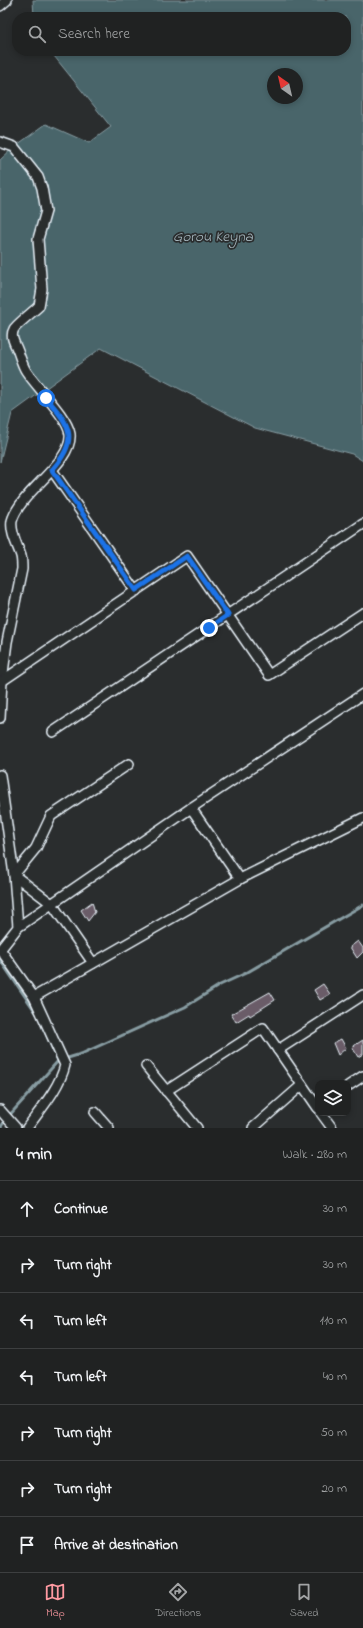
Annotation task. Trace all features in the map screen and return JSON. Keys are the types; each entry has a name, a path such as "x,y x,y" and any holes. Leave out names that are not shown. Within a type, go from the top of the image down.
{"street":[{"path":"0,6 7,0"},
{"path":"0,142 14,147 38,177 42,188 46,211 38,239 42,289 39,306 14,328 12,336 26,370 46,398 62,415 70,434 69,441 59,462 25,498 13,520 12,525 15,541 22,558 22,568 7,642 2,681 0,718"},
{"path":"52,470 136,590"},
{"path":"53,732 363,524"},
{"path":"2,681 187,556 269,675 363,613"},
{"path":"27,1128 44,1105 58,1081 65,1065 34,996 0,950 18,927 191,808 363,694"},
{"path":"14,876 36,848 51,816 129,764"},
{"path":"0,775 14,876 18,927"},
{"path":"191,808 240,879"},
{"path":"34,996 240,879 363,818"},
{"path":"14,876 52,904 93,963"},
{"path":"278,1050 363,995"},
{"path":"166,1091 263,1028 315,1103"},
{"path":"146,1066 197,1128"},
{"path":"351,1084 363,1076"},
{"path":"253,1128 302,1085"},
{"path":"0,1110 16,1128"},
{"path":"95,1112 109,1128"},
{"path":"324,1116 332,1128"}],"water":[{"name":"Gorou Keyna","path":"33,0 363,0 363,461 352,454 255,428 101,348 12,413 0,462 0,160 14,147 46,124 89,143 111,127 54,56 351,56 351,12 34,12"}],"building":[{"path":"92,902 95,912 88,921 81,910"},
{"path":"358,941 363,948 363,952 357,958 350,947"},
{"path":"323,984 330,994 320,1000 314,990"},
{"path":"270,992 275,1000 250,1016 249,1014 236,1022 231,1014"},
{"path":"341,1039 346,1048 338,1055 333,1043"},
{"path":"363,1040 363,1054 358,1057 352,1047"}],"waterway":[{"path":"58,1061 81,1054 185,1007 220,985 246,973 363,905"},
{"path":"0,960 37,1014"},
{"path":"0,1128 7,1118 58,1061 41,1023"}],"route":[{"path":"46,398 62,415 70,434 65,451 59,462 52,470 136,590 187,556 228,615 209,628"}]}
